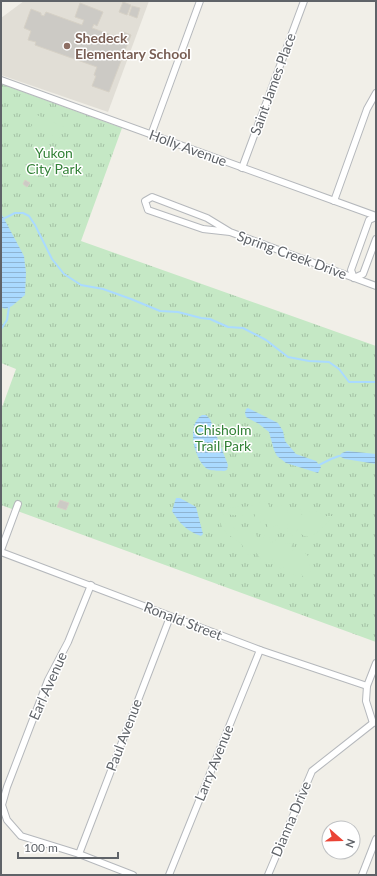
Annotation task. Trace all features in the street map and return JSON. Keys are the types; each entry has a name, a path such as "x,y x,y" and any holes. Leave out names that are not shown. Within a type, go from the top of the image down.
{"street":[{"path":"151,135 200,1"},
{"name":"Saint James Place","path":"242,168 304,1"},
{"name":"Holly Avenue","path":"1,80 376,217"},
{"path":"334,201 367,109 376,93"},
{"name":"Spring Creek Drive","path":"230,232 203,229 148,210 144,201 152,198 200,215 230,232 376,286"},
{"name":"Spring Creek Drive","path":"354,278 351,270 369,220 376,217"},
{"name":"Spring Creek Drive","path":"354,278 363,274 376,239"},
{"path":"1,551 18,504"},
{"name":"Ronald Street","path":"1,551 170,617 260,650 367,686"},
{"name":"Earl Avenue","path":"91,585 68,642 48,680 4,786 2,805 7,820 21,836 79,854 133,875"},
{"name":"Paul Avenue","path":"79,854 170,617"},
{"name":"Larry Avenue","path":"169,875 260,650"},
{"path":"375,722 366,702 367,686 376,663"},
{"name":"Dianna Drive","path":"268,875 312,771 375,722"},
{"path":"362,875 376,839"}],"shaded area":[{"name":"Shedeck Elementary School","path":"24,1 149,1 108,112 1,75 1,18"}],"green space":[{"name":"Chisholm Trail Park","path":"1,84 122,128 81,241 376,346 376,642 1,505 1,410 16,369 1,363"},
{"path":"37,115 64,127 59,138 31,127"},
{"path":"262,501 269,505 269,509 281,505 290,506 287,513 298,509 302,510 301,515 311,511 321,514 319,516 320,518 335,516 312,536 307,537 302,535 298,529 295,533 295,537 288,532 287,523 283,525 280,531 277,524 272,528 267,528 268,524 265,519 259,523 251,522 254,519 255,514 247,516 221,515 230,508 251,506"},
{"path":"220,519 238,530 247,539 249,530 256,534 258,540 262,539 266,534 271,543 277,539 276,544 279,549 284,544 293,543 291,551 300,550 308,556 314,584 306,580 299,572 297,576 291,574 286,565 284,566 283,570 275,565 272,558 271,565 264,562 256,551 251,555 245,554 244,548 241,544 225,531"}],"water":[{"path":"1,213 24,256 26,273 25,295 12,306 5,309 1,307"},
{"path":"248,408 278,423 283,431 285,441 296,454 316,461 321,467 318,473 286,463 277,456 269,432 259,424 246,417 245,413 246,409"},
{"path":"202,415 206,415 210,419 228,465 227,470 208,469 198,457 195,449 193,433 197,419"},
{"path":"347,451 376,454 376,464 345,459 339,456"},
{"path":"176,498 180,498 196,507 203,534 201,536 188,529 181,523 172,511"}],"building":[{"path":"123,2 131,5 127,15 119,12"},
{"path":"80,3 103,12 97,26 94,24 92,28 117,37 121,31 131,35 109,92 92,86 96,76 94,75 97,67 35,45 36,42 28,40 31,31 24,28 31,9 41,13 41,15 44,16 46,12 82,25 84,20 75,17"},
{"path":"132,6 140,8 137,18 129,15"},
{"path":"25,180 30,183 27,187 23,184"},
{"path":"60,500 69,503 66,510 57,507"}],"waterway":[{"path":"1,220 15,213 23,213 29,216 52,259 64,274 81,285 103,289 160,311 178,312 210,319 228,327 243,328 266,340 288,357 309,361 329,362 339,369 349,382 376,382"},
{"path":"1,329 7,320 9,307"},
{"path":"319,465 339,456"}],"place":[{"name":"Shedeck Elementary School","path":"67,46"}],"park label":[{"name":"Yukon City Park","path":"54,162"}]}
